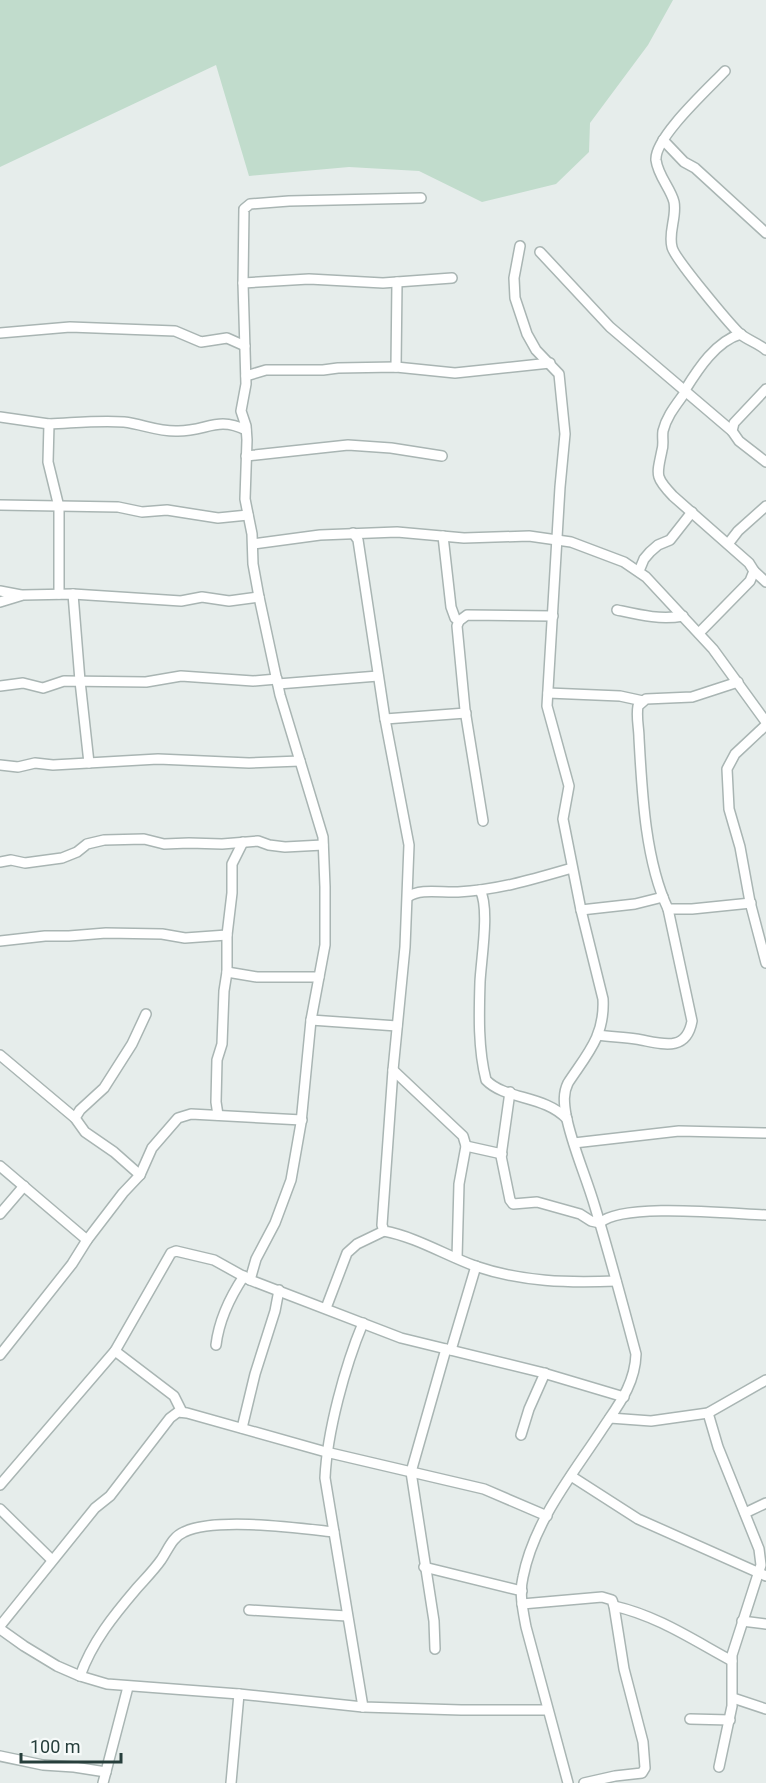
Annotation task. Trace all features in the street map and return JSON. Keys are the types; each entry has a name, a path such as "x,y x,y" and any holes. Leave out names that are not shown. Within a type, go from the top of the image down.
{"street":[{"path":"725,71 681,117 663,140 656,153 657,163 666,188 674,199 675,210 671,234 674,254 741,334 766,350"},
{"path":"663,140 684,162 695,168 766,233"},
{"path":"216,1345 232,1294 247,1278 275,1223 291,1180 302,1120 311,1020 324,945 323,845 277,681 259,597 245,499 246,430 241,406 246,376 242,220 244,209 250,204 422,198"},
{"path":"520,246 514,278 515,298 527,334 536,350 550,363 561,380 561,405 566,434 560,487 547,706 569,786 563,819 581,910 603,999 603,1022 598,1035 565,1090 562,1108 568,1119 600,1223 636,1354 633,1378 624,1397 547,1516 522,1577 522,1604 547,1710 568,1783"},
{"path":"540,252 610,327 686,390 732,430 739,441 766,462"},
{"path":"243,283 309,279 397,282 452,278"},
{"path":"396,367 397,282"},
{"path":"0,333 70,327 175,332 201,342 227,338 245,346"},
{"path":"741,334 728,338 696,372 668,417 658,471 661,484 749,563 766,582"},
{"path":"246,376 266,370 396,367 455,374 550,363"},
{"path":"732,430 734,423 766,389"},
{"path":"0,417 49,424 125,422 152,429 178,431 223,423 246,430"},
{"path":"49,424 48,462 59,507 59,594"},
{"path":"246,456 348,445 391,448 441,456"},
{"path":"0,505 118,507 142,512 167,510 218,518 248,515"},
{"path":"728,544 738,531 766,506"},
{"path":"639,571 650,552 658,545 670,540 692,512"},
{"path":"253,544 320,535 397,532 476,538 520,535 557,539 617,558 639,571 699,633 738,682 766,724 735,754 727,769 729,809 740,847 766,963"},
{"path":"358,535 385,719 408,835 410,892 393,1070 382,1225 384,1231"},
{"path":"443,536 450,607 454,618 459,621"},
{"path":"699,633 750,581 754,571"},
{"path":"0,591 23,596"},
{"path":"0,602 23,596 59,594 180,600 202,597 229,601 259,597"},
{"path":"73,594 89,763"},
{"path":"618,610 652,618 669,619 683,616"},
{"path":"483,821 466,713 457,634 459,621 467,615 553,616"},
{"path":"0,686 22,683 43,688 64,681 146,681 181,676 277,681 378,676"},
{"path":"598,1035 667,1044 684,1040 692,1021 668,909 663,897 645,819 637,709 646,699 692,697 738,682"},
{"path":"548,693 620,696 643,701"},
{"path":"385,719 466,713"},
{"path":"0,765 18,767 36,763 53,765 159,759 249,763 300,761"},
{"path":"0,862 11,860 25,863 62,858 77,852 87,844 104,840 144,839 164,844 222,844 258,841 285,847 323,845"},
{"path":"218,1115 217,1060 222,1044 232,864 243,842"},
{"path":"410,892 505,887 572,867"},
{"path":"480,890 485,905 480,984 480,1040 485,1075 490,1084 562,1108"},
{"path":"581,910 635,904 663,897"},
{"path":"668,909 693,909 751,903"},
{"path":"0,941 106,933 162,934 185,938 227,935"},
{"path":"227,972 257,978 319,977"},
{"path":"75,1118 80,1110 104,1088 132,1044 146,1014"},
{"path":"311,1020 397,1026"},
{"path":"0,1055 75,1118 86,1132 140,1175"},
{"path":"393,1070 463,1136 466,1146 459,1184 457,1258"},
{"path":"510,1092 502,1154 503,1171 510,1200 513,1204 537,1202 580,1214 591,1221 600,1223"},
{"path":"0,1355 72,1264 87,1240 123,1193 140,1175 152,1148 178,1118 191,1114 302,1120"},
{"path":"574,1143 679,1131 766,1133"},
{"path":"466,1146 502,1154"},
{"path":"0,1166 87,1240"},
{"path":"0,1214 24,1186"},
{"path":"600,1223 605,1218 614,1215 683,1210 766,1215"},
{"path":"326,1308 347,1253 357,1244 384,1231 476,1266 530,1280 616,1281"},
{"path":"0,1485 115,1351 171,1253 176,1251 200,1256 227,1266 247,1278 401,1338 545,1373 624,1397"},
{"path":"435,1649 434,1621 411,1472 476,1266"},
{"path":"242,1428 279,1290"},
{"path":"363,1323 340,1395 326,1452 325,1478 363,1707"},
{"path":"115,1351 174,1396 182,1412"},
{"path":"521,1435 529,1409 545,1373"},
{"path":"610,1418 651,1421 708,1413 766,1380"},
{"path":"547,1516 484,1489 326,1452 178,1412 170,1418 110,1496 95,1508 0,1627 24,1646 80,1676 107,1684 239,1694 363,1707 547,1710"},
{"path":"708,1413 718,1447 759,1549 763,1574 742,1621 732,1661 733,1698 719,1767"},
{"path":"571,1476 638,1519 763,1574"},
{"path":"745,1513 766,1503"},
{"path":"0,1509 52,1560"},
{"path":"80,1676 85,1662 106,1626 182,1532 225,1524 334,1532"},
{"path":"424,1567 522,1592"},
{"path":"522,1604 602,1597 612,1600 624,1669 644,1742 645,1768 642,1773 584,1783"},
{"path":"614,1606 636,1611 668,1625 732,1661"},
{"path":"249,1610 347,1616"},
{"path":"742,1621 766,1624"},
{"path":"103,1783 128,1687"},
{"path":"231,1783 239,1694"},
{"path":"733,1698 766,1709"},
{"path":"690,1719 730,1720"},
{"path":"0,1756 43,1765 106,1772"}],"green space":[{"path":"0,0 673,0 648,45 590,123 589,152 556,184 482,202 419,171 349,167 249,176 216,65 0,167"}]}
